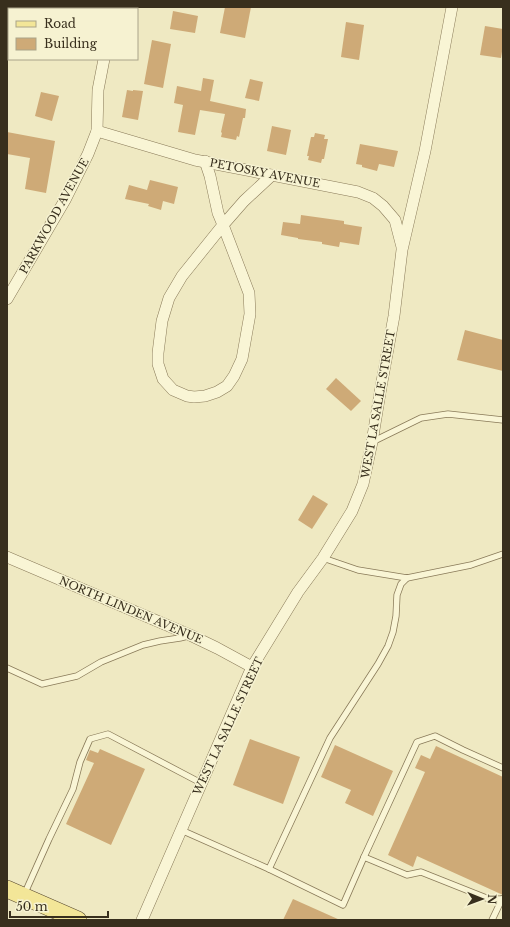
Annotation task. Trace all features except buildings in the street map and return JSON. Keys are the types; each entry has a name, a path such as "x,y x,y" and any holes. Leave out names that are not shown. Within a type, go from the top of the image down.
{"main road":[{"path":"7,889 78,920"}],"street":[{"name":"WEST LA SALLE STREET","path":"142,920 252,667 298,592 323,558 352,511 363,484 372,442 394,316 402,250 425,151 452,7"},
{"name":"PARKWOOD AVENUE","path":"7,299 65,200 88,154 97,131 98,90 104,60"},
{"name":"PETOSKY AVENUE","path":"97,131 195,160 358,192 373,198 383,206 395,220 402,250"},
{"path":"205,161 210,176 218,213 223,224 249,293 250,314 242,359 234,376 227,386 217,392 205,396 187,396 173,390 163,379 158,364 162,321 169,298 182,276 223,224 244,201 272,175"},
{"name":"NORTH LINDEN AVENUE","path":"7,557 190,635 252,667"}],"lane":[{"path":"372,442 421,418 448,414 503,420"},
{"path":"323,558 358,570 408,578 471,565 503,554"},
{"path":"269,870 330,738 388,646 393,632 397,595 401,584 408,578"},
{"path":"7,668 42,684 77,676 101,662 143,645 190,635"},
{"path":"24,896 73,789 80,762 90,739 108,734 201,783"},
{"path":"181,830 343,905 417,742 434,736 503,768"},
{"path":"364,857 407,875 421,872 489,900 502,899 492,920"}]}
